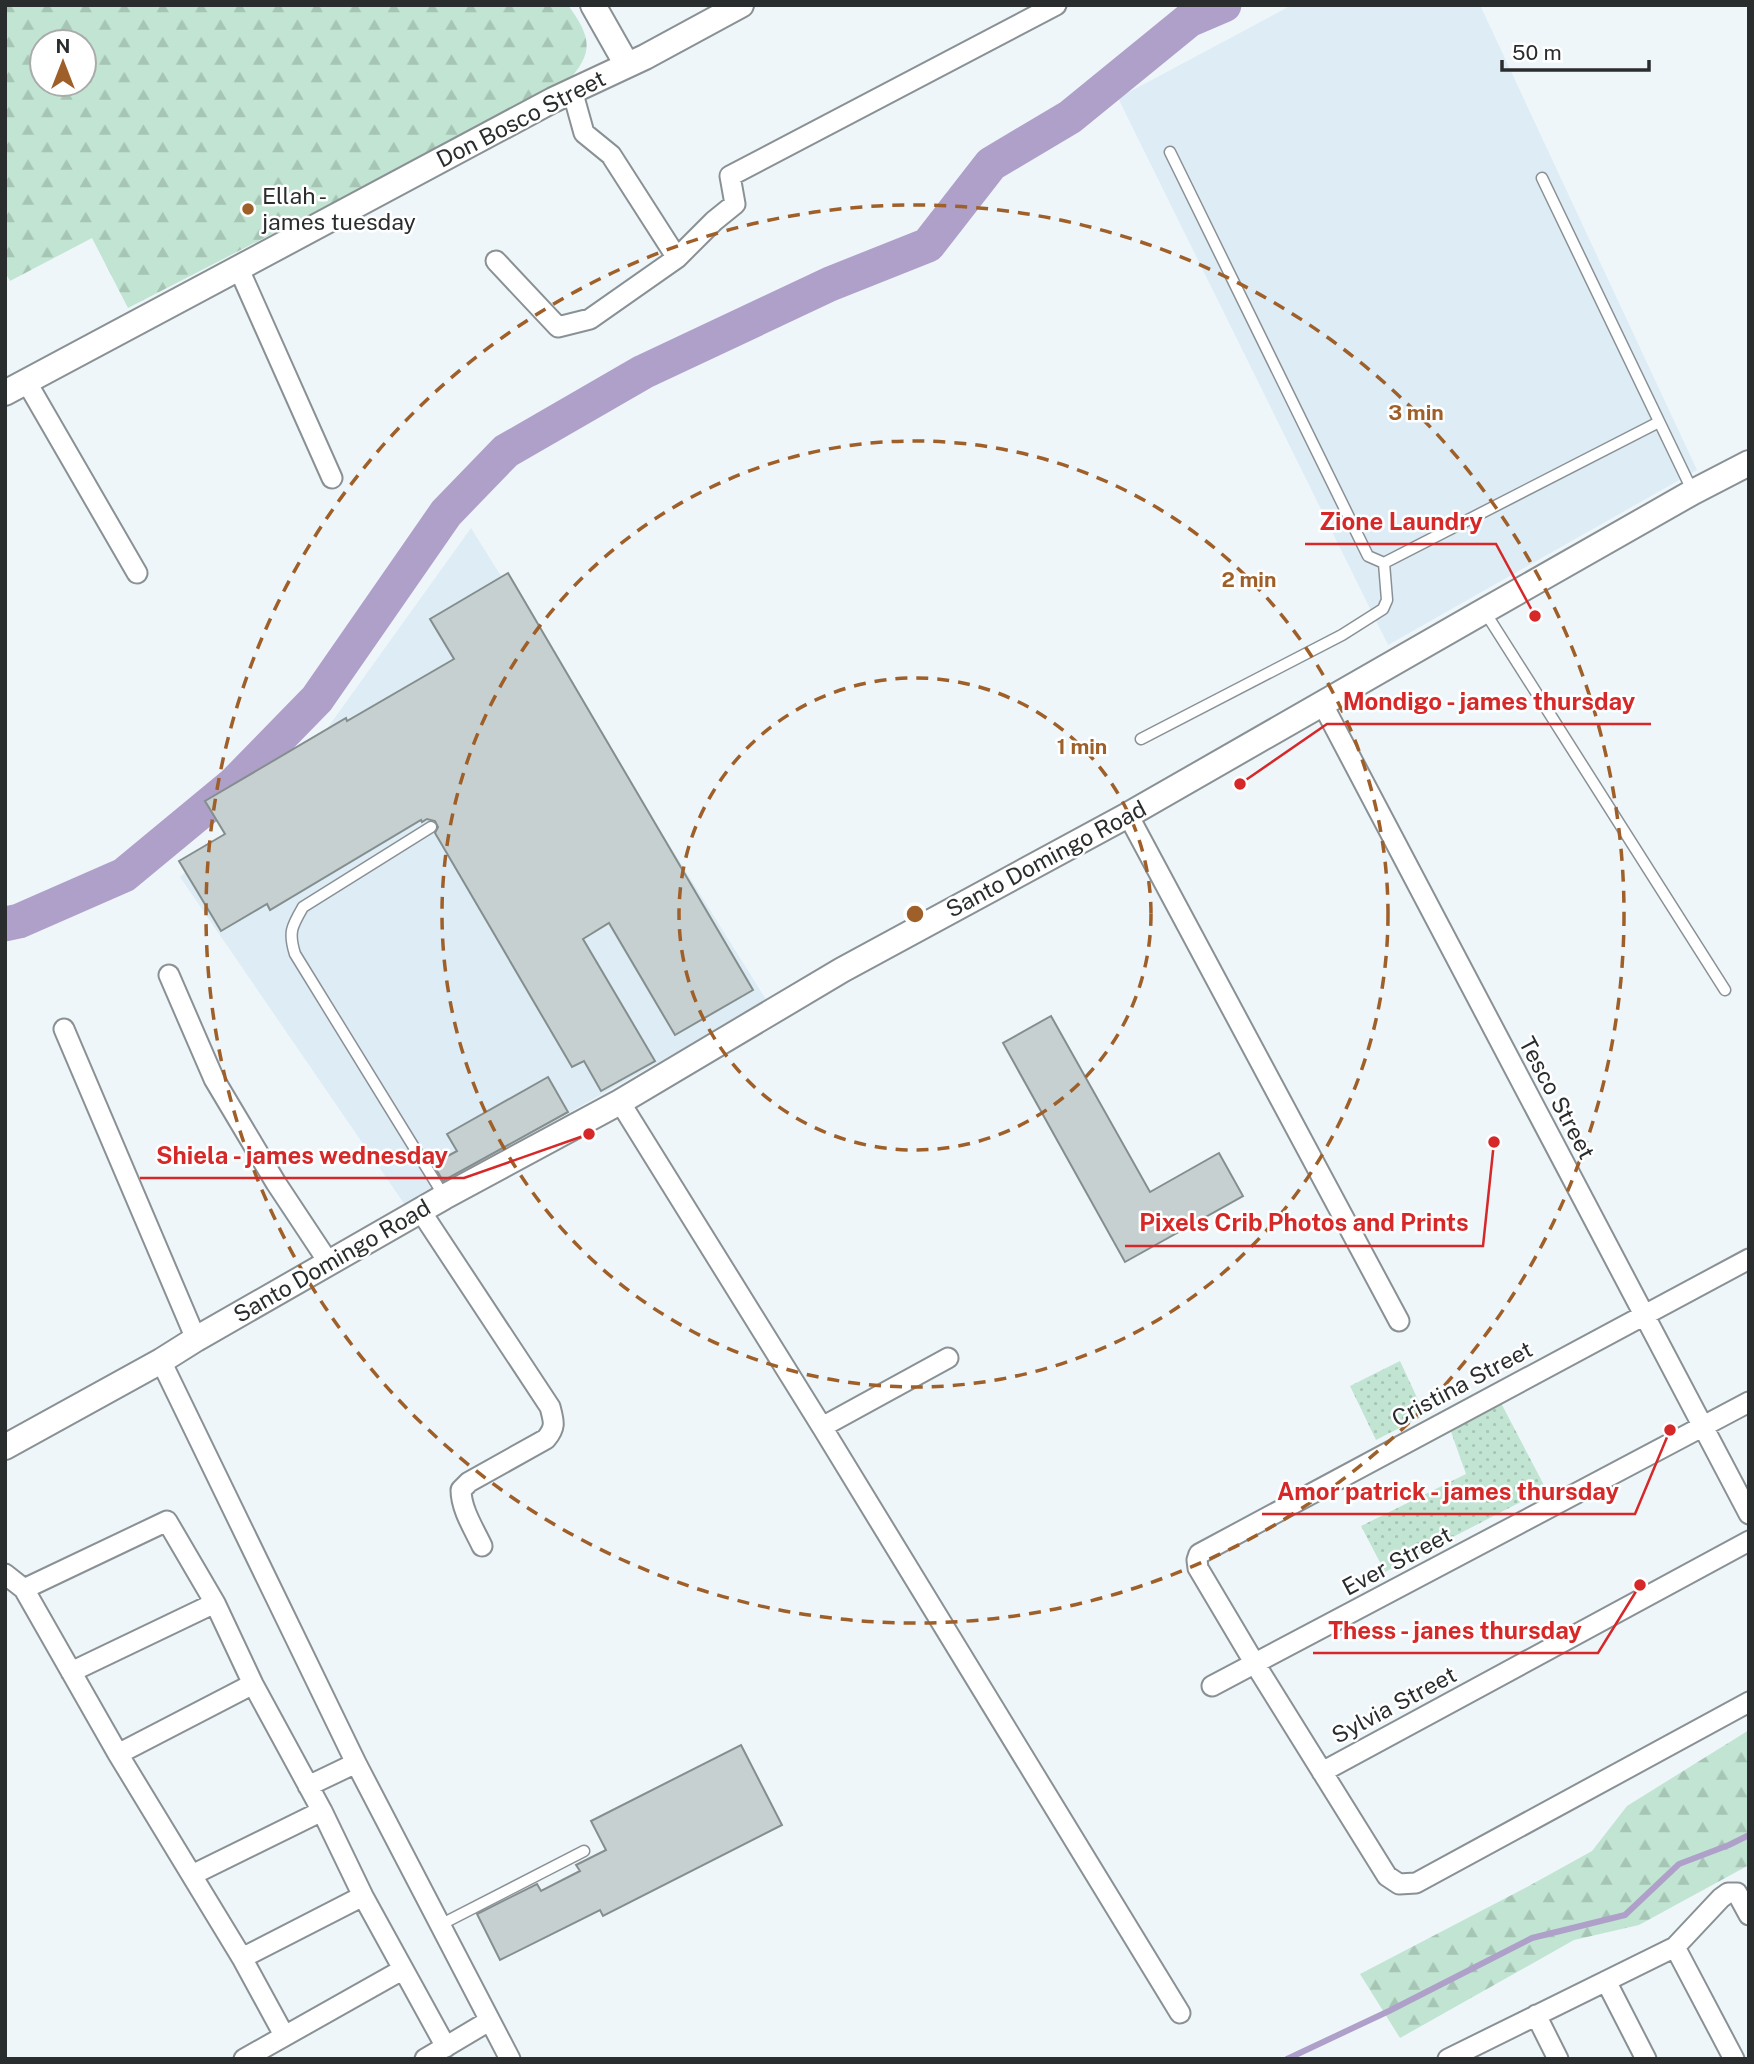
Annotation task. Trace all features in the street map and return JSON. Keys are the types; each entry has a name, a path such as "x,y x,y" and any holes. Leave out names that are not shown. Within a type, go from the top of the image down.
{"street":[{"path":"593,5 627,65"},
{"name":"Don Bosco Street","path":"16,387 572,90 627,65 741,5"},
{"path":"496,261 558,327 590,319 677,258 713,221 735,204 730,176 1056,5"},
{"path":"572,90 584,133 611,155 677,258"},
{"path":"238,267 332,478"},
{"path":"16,387 137,573"},
{"name":"Santo Domingo Road","path":"5,1447 162,1361 444,1197 620,1102 842,970 1128,815 1693,492 1749,463"},
{"name":"Tesco Street","path":"1323,705 1749,1514"},
{"path":"1128,815 1399,1321"},
{"path":"169,975 214,1079 276,1183 329,1263"},
{"path":"64,1029 196,1339"},
{"path":"620,1102 1180,2013"},
{"path":"421,1210 550,1408 554,1421 553,1431 546,1439 469,1482 461,1490 464,1509 482,1546"},
{"name":"Cristina Street","path":"1255,1664 1198,1568 1199,1554 1749,1259"},
{"path":"822,1427 948,1358"},
{"path":"162,1361 356,1763 510,2059"},
{"name":"Ever Street","path":"1212,1686 1749,1402"},
{"path":"24,1589 167,1521 215,1603 253,1684 322,1811 363,1896 446,2047"},
{"name":"Sylvia Street","path":"1322,1772 1749,1541"},
{"path":"5,1574 24,1589 118,1754 242,1958 284,2035"},
{"path":"71,1672 215,1603"},
{"path":"1255,1664 1388,1876 1399,1885 1416,1883 1749,1702"},
{"path":"118,1754 253,1684"},
{"path":"307,1786 356,1763"},
{"path":"192,1875 322,1811"},
{"path":"1460,2056 1536,2015 1675,1947 1728,1893 1737,1893 1749,1915"},
{"path":"242,1958 363,1896"},
{"path":"1675,1947 1734,2059"},
{"path":"244,2059 402,1969"},
{"path":"1606,1981 1646,2059"},
{"path":"1536,2015 1558,2059"},
{"path":"425,2059 489,2021"}],"lane":[{"path":"1170,152 1368,556 1384,563"},
{"path":"1542,178 1693,492"},
{"path":"1384,563 1659,422"},
{"path":"1141,739 1342,635 1383,610 1387,600 1384,563"},
{"path":"1485,611 1725,990"},
{"path":"431,827 303,907 293,923 290,938 295,954 444,1197"},
{"path":"440,1925 584,1851"}],"shaded area":[{"path":"1292,5 1480,5 1697,470 1388,645 1118,98"},
{"path":"471,528 767,1001 405,1205 180,877 239,824 316,744"}],"green space":[{"path":"5,5 568,5 581,26 587,44 586,53 567,82 128,308 92,238 10,281 5,272"},
{"path":"1400,1361 1425,1415 1376,1440 1350,1386"},
{"path":"1501,1403 1546,1489 1385,1572 1361,1526 1466,1474 1450,1429"},
{"path":"1749,1730 1749,1865 1639,1925 1574,1940 1400,2038 1360,1974 1592,1851 1627,1806"}],"building":[{"path":"508,573 753,990 675,1035 609,923 583,939 655,1061 601,1091 584,1061 572,1067 435,833 438,827 435,821 421,820 270,910 267,904 221,931 179,861 225,834 205,801 346,718 347,721 454,659 430,619"},
{"path":"1051,1016 1150,1192 1219,1153 1243,1196 1125,1262 1003,1043"},
{"path":"548,1077 568,1112 443,1181 433,1164 457,1151 447,1134"},
{"path":"741,1745 782,1825 603,1916 600,1910 500,1960 477,1914 537,1884 541,1891 580,1871 576,1865 606,1850 591,1821"}],"waterway":[{"path":"5,924 19,921 124,875 234,784 317,699 446,513 506,451 643,372 830,284 928,245 991,164 1070,117 1189,20 1224,5"},
{"path":"1287,2059 1389,2011 1532,1938 1625,1915 1679,1864 1749,1835"}],"place":[{"name":"Ellah - james tuesday","path":"248,209"},
{"name":"Zione Laundry","path":"1535,616"},
{"name":"Mondigo - james thursday","path":"1240,784"},
{"name":"Shiela - james wednesday","path":"589,1134"},
{"name":"Pixels Crib Photos and Prints","path":"1494,1142"},
{"name":"Amor patrick - james thursday","path":"1670,1430"},
{"name":"Thess - janes thursday","path":"1640,1585"}]}
